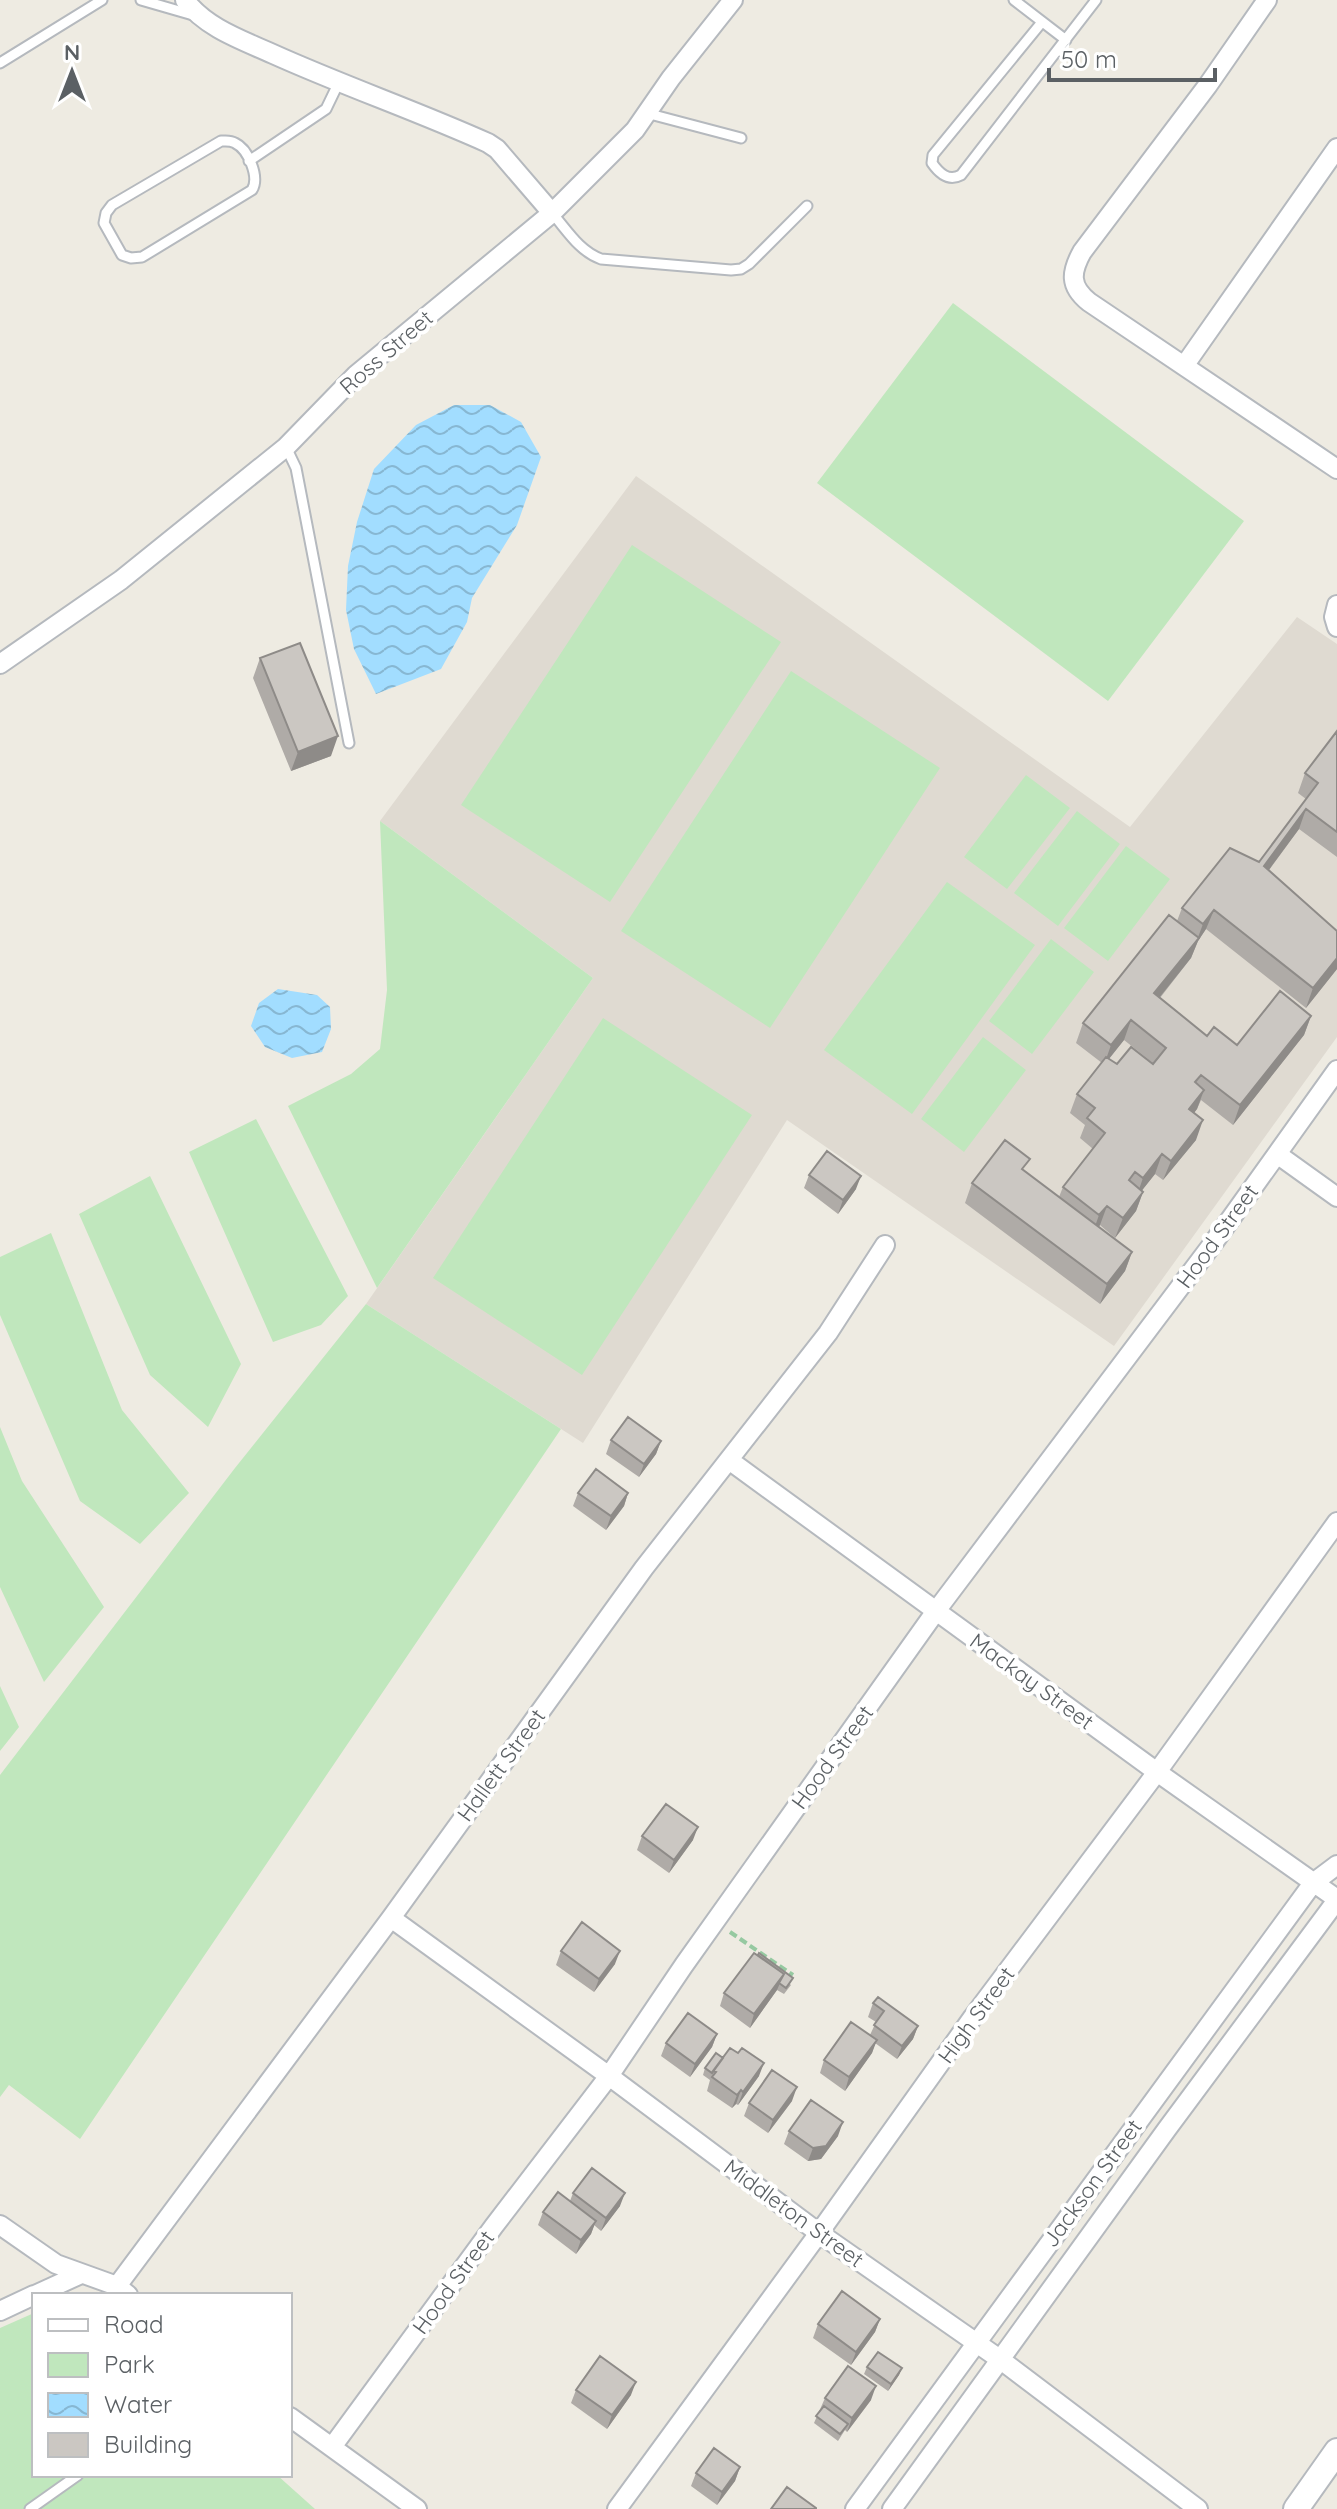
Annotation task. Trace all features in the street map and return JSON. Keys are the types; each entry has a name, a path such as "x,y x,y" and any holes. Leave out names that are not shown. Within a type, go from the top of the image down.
{"street":[{"path":"185,0 203,18 233,35 488,143 497,149 552,213"},
{"name":"Ross Street","path":"0,664 121,580 286,447 356,375 552,213 635,130 733,0"},
{"path":"1267,0 1208,85 1082,252 1074,267 1074,280 1082,297 1337,469"},
{"path":"1184,366 1337,148"},
{"path":"1337,605 1334,617 1337,627"},
{"name":"Hood Street","path":"332,2447 494,2226 609,2076 936,1611 1120,1368 1337,1070"},
{"path":"1277,1154 1337,1197"},
{"name":"Hallett Street","path":"123,2291 644,1568 828,1333 885,1245"},
{"name":"Mackay Street","path":"729,1460 1337,1900"},
{"name":"High Street","path":"617,2509 1337,1522"},
{"name":"Jackson Street","path":"855,2509 1313,1883 1337,1865"},
{"name":"Jackson Street","path":"892,2509 1337,1900"},
{"name":"Middleton Street","path":"391,1918 819,2233 1001,2360 1198,2509"},
{"path":"0,2225 56,2264 123,2291"},
{"path":"38,2293 81,2274"},
{"path":"0,2311 32,2296"},
{"path":"292,2418 417,2509"},
{"path":"1296,2509 1337,2451"}],"lane":[{"path":"0,63 102,0"},
{"path":"141,0 203,18"},
{"path":"1014,0 1066,40"},
{"path":"1042,22 933,155 932,163 946,177 961,175 1096,0"},
{"path":"249,161 326,109 339,82"},
{"path":"646,113 741,138"},
{"path":"221,141 239,145 249,161 256,173 252,190 142,257 122,255 104,223 112,205 221,141"},
{"path":"552,213 582,249 601,259 731,270 749,264 807,206"},
{"path":"286,447 296,468 349,743"},
{"path":"30,2509 75,2477"}],"path":[{"path":"715,1922 793,1975"}],"shaded area":[{"path":"636,476 1130,827 1297,617 1337,644 1337,1037 1114,1346 787,1120 583,1443 366,1304 593,978 380,821"}],"green space":[{"path":"953,303 1244,521 1108,701 817,483"},
{"path":"632,545 781,642 610,902 461,805"},
{"path":"791,671 940,768 770,1028 621,931"},
{"path":"1026,775 1070,808 1007,889 964,857"},
{"path":"1077,811 1120,844 1058,926 1014,893"},
{"path":"380,821 593,978 377,1288 288,1106 351,1074 380,1049 387,990"},
{"path":"1126,846 1170,879 1108,961 1064,928"},
{"path":"947,882 1035,945 912,1114 824,1050"},
{"path":"1051,939 1094,972 1032,1054 989,1021"},
{"path":"603,1018 752,1115 582,1375 433,1278"},
{"path":"983,1037 1026,1070 964,1152 921,1119"},
{"path":"256,1119 348,1296 321,1325 273,1342 189,1152"},
{"path":"150,1176 241,1364 208,1427 150,1375 79,1214"},
{"path":"51,1233 122,1410 189,1493 140,1544 80,1501 0,1315 0,1257"},
{"path":"366,1304 561,1429 80,2139 9,2085 0,2097 0,1775 235,1468"},
{"path":"0,1427 22,1481 104,1607 44,1682 0,1587"},
{"path":"0,1686 19,1727 0,1751"},
{"path":"32,2314 32,2477 279,2477 315,2509 0,2509 0,2328"}],"water":[{"path":"454,405 490,405 521,422 541,457 517,525 472,598 467,622 441,669 376,694 354,649 346,610 348,566 357,522 374,469 416,425"},
{"path":"278,989 317,995 330,1007 331,1029 322,1052 292,1058 265,1047 251,1026 259,1003"}],"building":[{"path":"300,643 338,736 298,752 260,658"},
{"path":"1337,731 1337,832 1306,809 1264,866 1337,931 1337,958 1313,988 1214,910 1203,924 1182,908 1230,848 1259,862 1318,783 1305,773"},
{"path":"1169,915 1199,938 1154,993 1207,1036 1214,1027 1237,1045 1280,991 1311,1016 1240,1105 1201,1075 1195,1082 1204,1090 1189,1109 1203,1120 1171,1161 1162,1154 1143,1178 1135,1172 1129,1180 1143,1192 1123,1218 1107,1206 1099,1215 1063,1187 1105,1133 1087,1118 1095,1108 1077,1094 1106,1057 1117,1064 1131,1047 1153,1064 1166,1048 1131,1020 1111,1045 1083,1023"},
{"path":"1005,1140 1030,1159 1022,1169 1132,1252 1107,1284 972,1183"},
{"path":"827,1151 861,1176 843,1200 809,1175"},
{"path":"628,1417 661,1441 644,1464 611,1440"},
{"path":"596,1469 628,1493 611,1516 578,1493"},
{"path":"666,1804 698,1827 674,1860 642,1836"},
{"path":"582,1922 620,1951 599,1979 561,1951"},
{"path":"754,1953 784,1974 754,2014 724,1993"},
{"path":"759,1953 793,1978 786,1988 779,1983 784,1974"},
{"path":"878,1997 918,2026 902,2046 874,2025 884,2011 873,2003"},
{"path":"688,2013 717,2034 695,2064 666,2043"},
{"path":"851,2022 877,2040 849,2077 824,2060"},
{"path":"730,2048 738,2053 742,2048 764,2063 743,2092 741,2090 737,2095 712,2077"},
{"path":"716,2053 723,2058 712,2073 705,2068"},
{"path":"772,2070 797,2087 773,2120 749,2103"},
{"path":"811,2100 843,2122 826,2146 813,2148 789,2131"},
{"path":"592,2168 625,2193 606,2218 573,2193"},
{"path":"558,2192 596,2221 581,2240 543,2212"},
{"path":"842,2291 880,2319 856,2352 818,2324"},
{"path":"878,2352 902,2368 891,2384 867,2367"},
{"path":"600,2356 636,2382 612,2415 576,2390"},
{"path":"848,2366 876,2386 852,2418 825,2398"},
{"path":"824,2406 848,2424 840,2434 816,2416"},
{"path":"714,2448 740,2467 722,2492 696,2473"},
{"path":"787,2487 816,2508 816,2509 771,2509"}]}
